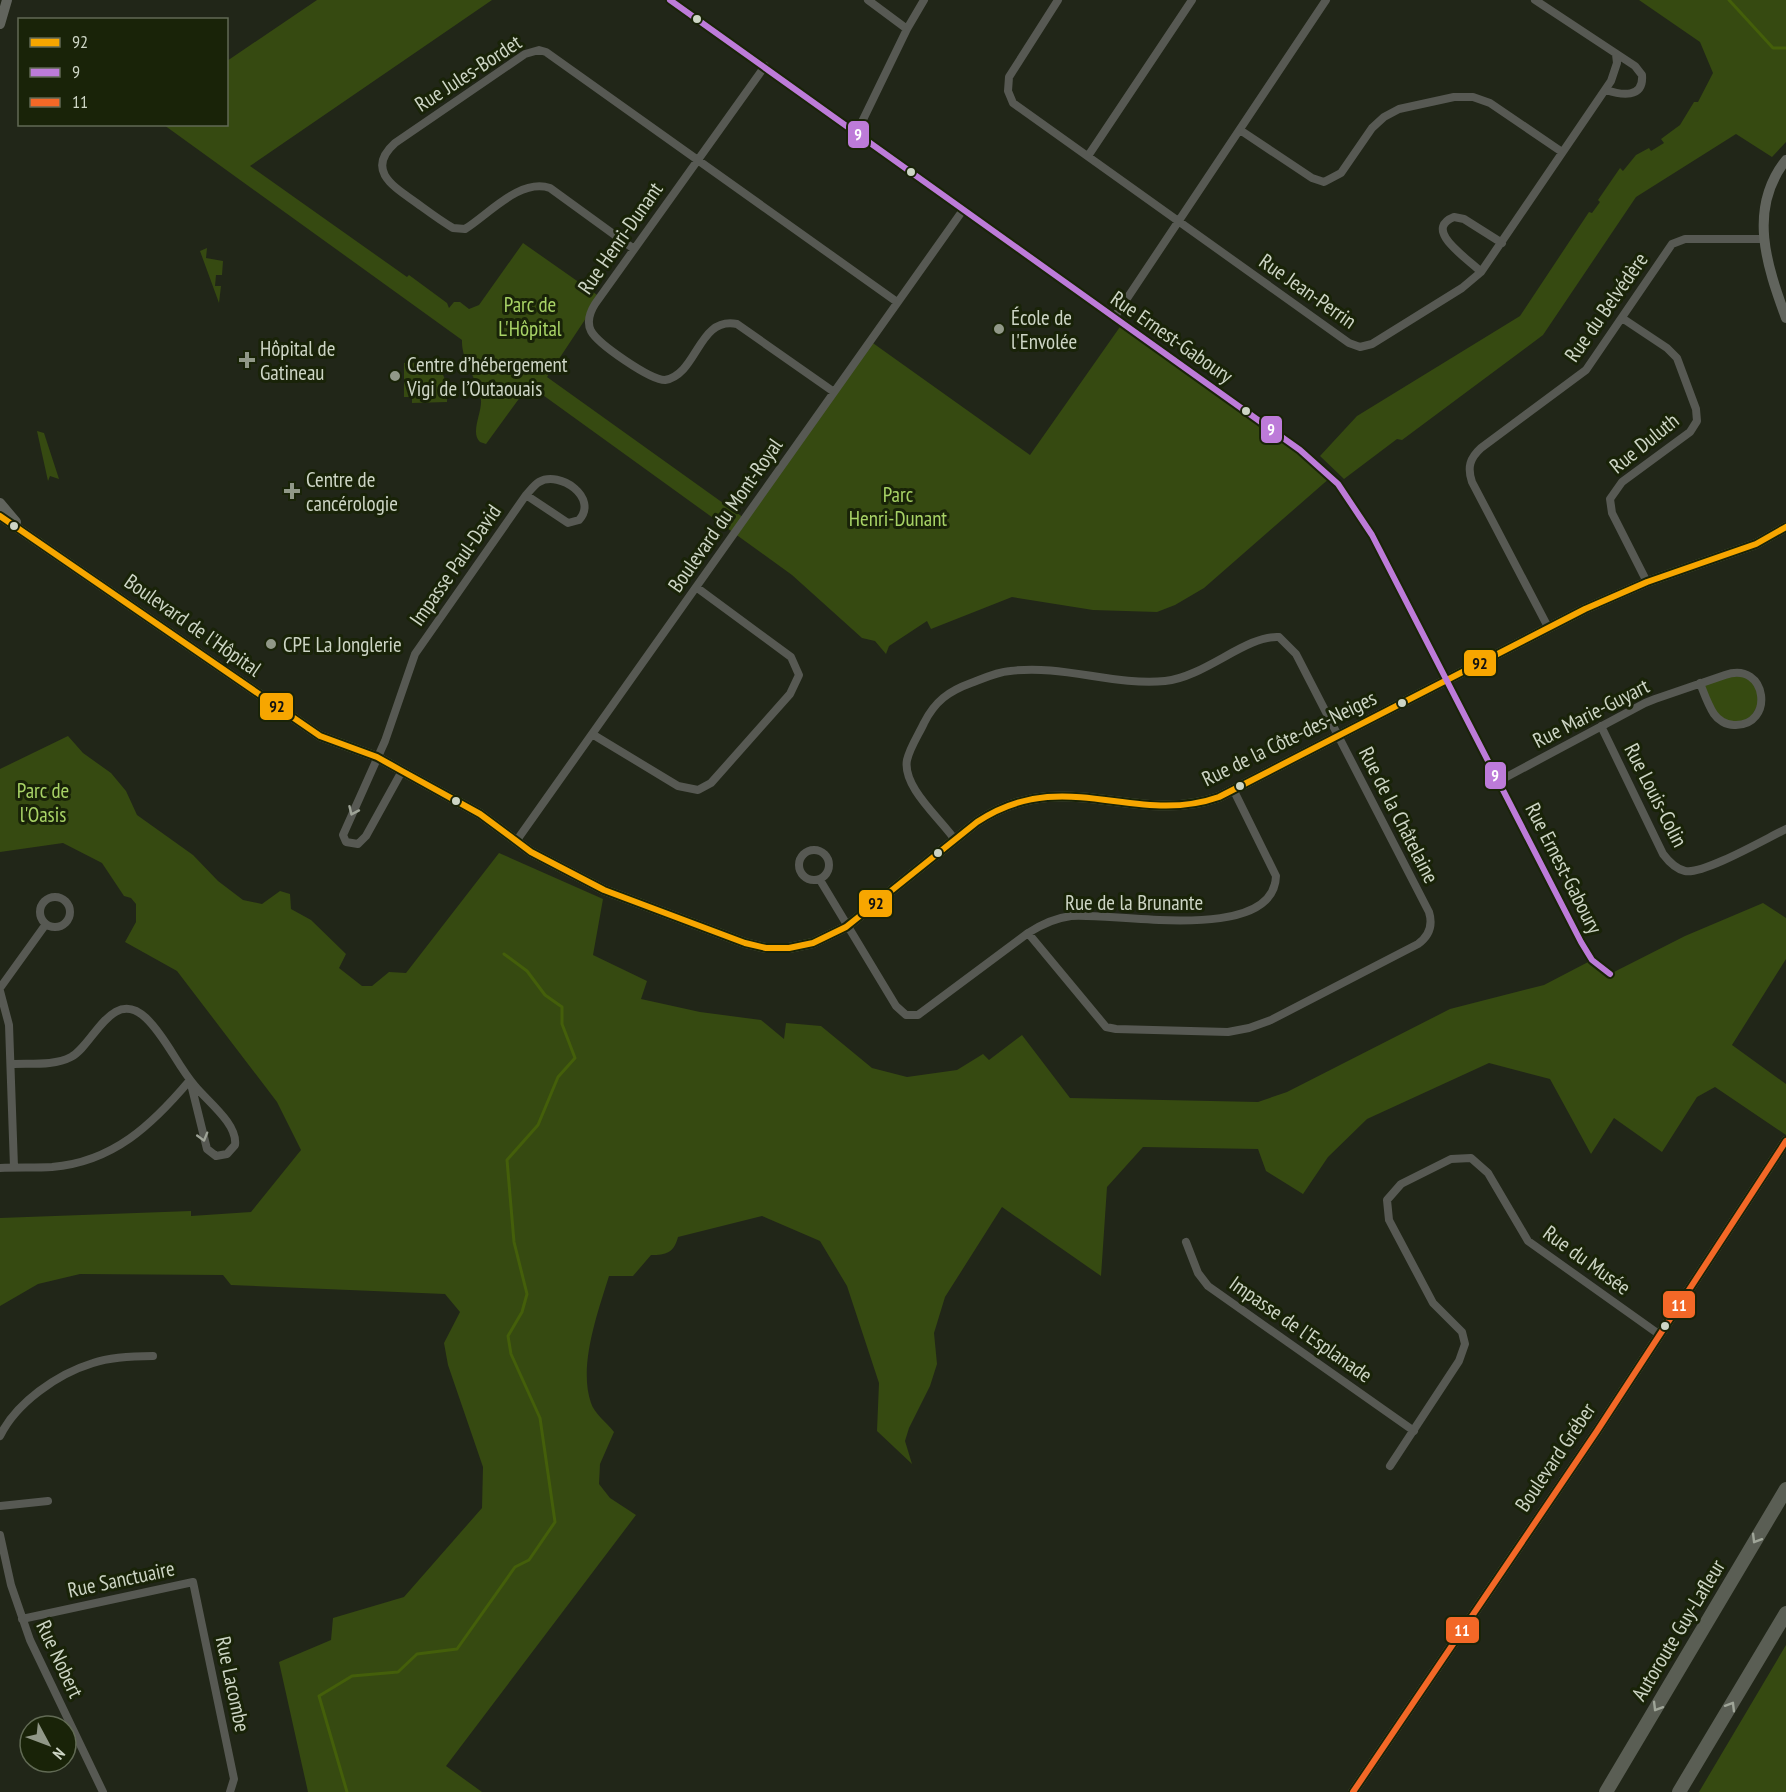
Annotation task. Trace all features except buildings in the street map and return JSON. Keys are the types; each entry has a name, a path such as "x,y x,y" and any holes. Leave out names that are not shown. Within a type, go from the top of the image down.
{"highway":[{"name":"Autoroute Guy-Lafleur","path":"1606,1792 1786,1489"},
{"path":"1679,1792 1786,1612"}],"street":[{"path":"0,24 7,0"},
{"name":"Rue Ernest-Gaboury","path":"670,0 1300,450 1338,484 1364,520 1581,942 1592,960 1610,974"},
{"path":"868,0 907,29"},
{"path":"857,132 907,29 924,0"},
{"name":"Rue Jean-Perrin","path":"1058,0 1009,76 1008,91 1019,108 1349,343 1360,347 1372,344 1452,294 1481,272 1606,90 1614,76 1616,54"},
{"path":"1088,156 1192,0"},
{"path":"1114,318 1326,0"},
{"path":"1535,0 1640,70 1643,81 1637,90 1628,95 1606,90"},
{"name":"Rue Jules-Bordet","path":"634,249 550,188 542,185 523,188 465,229 453,228 387,181 382,168 385,153 394,143 525,54 539,51 554,56 897,302"},
{"name":"Rue Henri-Dunant","path":"765,66 591,310 588,323 597,339 656,379 674,377 711,330 730,322 743,327 834,392"},
{"path":"1240,130 1312,178 1324,182 1341,173 1372,128 1384,117 1399,109 1464,96 1490,103 1562,152"},
{"path":"1786,160 1768,196 1763,239 1770,273 1786,318"},
{"name":"Boulevard du Mont-Royal","path":"517,840 963,210"},
{"path":"1481,272 1445,239 1443,229 1445,223 1454,217 1464,219 1502,243"},
{"name":"Rue du Belvédère","path":"1548,627 1472,482 1469,465 1481,448 1579,377 1622,318 1667,249 1678,241 1763,239"},
{"name":"Rue Duluth","path":"1622,318 1677,358 1696,409 1696,421 1690,432 1622,482 1610,500 1612,513 1647,582"},
{"name":"Impasse Paul-David","path":"377,758 415,654 526,495 540,482 555,479 585,498 585,510 579,520 568,523 526,495"},
{"name":"Boulevard de l'Hôpital","path":"0,503 24,531"},
{"name":"Boulevard de l'Hôpital","path":"0,516 311,731 335,743 377,758 402,771 480,814 517,840"},
{"name":"Rue de la Côte-des-Neiges","path":"517,840 531,852 604,890 754,945 778,949 802,946 824,939 846,927 1000,807 1032,798 1060,795 1180,806 1204,802 1234,791 1548,627 1647,582 1756,544 1786,527"},
{"path":"592,734 678,786 698,790 711,783 795,687 799,675 791,657 696,587"},
{"name":"Rue de la Châtelaine","path":"956,840 913,788 908,774 907,761 929,712 938,702 958,688 1000,672 1029,670 1140,681 1167,681 1204,670 1264,638 1279,637 1296,654 1429,912 1430,929 1418,944 1271,1020 1228,1032 1116,1029 1102,1023 1028,933"},
{"name":"Rue Marie-Guyart","path":"1499,781 1645,703 1700,683 1730,673 1748,675 1758,685 1761,692 1759,711 1754,718 1741,725 1722,722 1712,711 1700,683"},
{"name":"Rue Louis-Colin","path":"1601,726 1663,854 1672,865 1684,871 1703,869 1786,829"},
{"path":"377,758 343,835 346,842 358,844 366,836 402,771"},
{"name":"Rue de la Brunante","path":"846,927 896,1006 906,1015 912,1015 925,1012 1028,933 1048,921 1079,916 1144,920 1215,920 1235,915 1265,900 1274,890 1276,876 1234,791"},
{"path":"817,850 828,860 828,869 820,880 807,879 799,870 801,858 807,852 817,850"},
{"path":"820,880 846,927"},
{"path":"52,898 65,901 70,910 65,924 55,927 46,924 40,916 44,903 52,898"},
{"path":"14,1167 8,1016 0,990 46,924"},
{"path":"11,1064 54,1062 70,1057 83,1046 105,1018 122,1010 129,1010 148,1020 190,1080 234,1133 235,1145 227,1154 216,1156 207,1149 190,1080"},
{"path":"0,1168 65,1165 119,1146 144,1130 190,1080"},
{"name":"Boulevard Gréber","path":"1353,1792 1660,1335 1786,1142"},
{"name":"Rue du Musée","path":"1390,1466 1459,1361 1466,1344 1462,1332 1433,1302 1389,1220 1387,1200 1401,1184 1451,1159 1466,1156 1483,1167 1528,1241 1660,1335"},
{"name":"Impasse de l'Esplanade","path":"1186,1242 1198,1273 1208,1286 1414,1431"},
{"path":"0,1436 22,1405 67,1374 94,1362 153,1356"},
{"path":"0,1506 48,1501"},
{"name":"Rue Nobert","path":"0,1535 22,1619 103,1792"},
{"name":"Rue Sanctuaire","path":"22,1619 193,1582"},
{"name":"Rue Lacombe","path":"193,1582 234,1779 230,1792"}],"green space":[{"name":"Parc Henri-Dunant","path":"317,0 492,0 250,166 407,277 409,275 447,303 449,308 454,302 460,302 469,309 479,305 523,243 600,297 547,377 744,518 870,341 1030,455 1122,324 1331,477 1204,588 1175,605 1157,612 1093,610 1012,597 931,629 927,621 889,646 886,654 875,641 862,638 792,575 529,385 486,444 480,442 476,428 481,400 464,355 462,340 165,126 228,126 228,60"},
{"path":"1639,0 1786,0 1786,142 1772,157 1736,134 1636,197 1543,335 1402,440 1397,439 1344,479 1320,456 1357,416 1520,316 1589,212 1592,213 1600,202 1598,200 1620,168 1623,171 1636,155 1649,148 1651,151 1664,143 1661,139 1680,125 1694,102 1698,102 1713,73 1700,42"},
{"path":"207,248 206,258 223,261 222,275 216,275 215,286 221,286 219,303 200,251"},
{"path":"404,363 425,363 438,369 445,381 447,402 412,403 412,397 404,397"},
{"path":"37,431 44,433 59,479 50,476 48,481"},
{"path":"1730,673 1748,675 1762,698 1748,722 1722,722 1700,683"},
{"name":"Parc de l'Oasis","path":"68,736 83,753 111,773 126,791 137,815 193,855 218,881 243,900 262,904 280,891 290,894 291,909 311,920 346,954 339,968 362,986 372,986 389,972 406,973 499,853 603,899 593,955 647,981 641,999 700,1012 761,1020 784,1039 786,1023 821,1026 872,1068 907,1077 957,1070 983,1054 989,1060 1022,1035 1070,1098 1258,1102 1287,1092 1450,1009 1544,985 1592,960 1610,974 1685,936 1763,903 1786,918 1786,959 1732,1045 1786,1084 1786,1135 1715,1087 1697,1097 1662,1152 1614,1118 1591,1154 1550,1079 1489,1063 1367,1119 1328,1157 1303,1194 1266,1171 1258,1149 1143,1147 1107,1187 1101,1276 1002,1207 945,1297 934,1333 937,1364 930,1386 905,1441 912,1464 877,1431 879,1383 847,1286 820,1241 762,1216 678,1237 672,1250 665,1254 651,1255 633,1276 609,1276 595,1322 588,1356 587,1373 591,1403 614,1432 600,1464 599,1484 610,1498 636,1515 446,1766 482,1792 308,1792 279,1662 331,1640 333,1618 404,1597 482,1508 483,1467 448,1365 444,1343 460,1312 445,1294 231,1285 223,1275 80,1274 38,1284 0,1306 0,1218 191,1211 191,1216 251,1212 301,1150 277,1102 177,971 125,942 136,922 136,904 131,898 124,896 102,863 63,843 0,852 0,769"},
{"path":"1786,1645 1786,1792 1699,1792"}],"waterway":[{"path":"1729,0 1773,48 1786,48"},
{"path":"347,1792 319,1696 352,1676 398,1672 417,1654 457,1649 515,1567 529,1560 555,1522 540,1418 511,1354 508,1336 522,1312 527,1294 514,1242 507,1160 538,1125 558,1077 575,1058 562,1024 562,1007 545,995 527,971 504,954"}],"transit line":[{"name":"9","path":"670,0 1300,450 1338,484 1372,535 1581,942 1592,960 1610,974"},
{"name":"92","path":"0,516 320,736 377,757 480,814 531,852 604,890 745,943 766,948 789,948 813,943 846,927 977,822 1009,806 1040,798 1069,797 1158,805 1188,804 1219,797 1585,609 1647,582 1756,544 1786,527"},
{"name":"11","path":"1353,1792 1597,1431 1786,1141"}],"place":[{"name":"École de l'Envolée","path":"999,329"},
{"name":"Hôpital de Gatineau","path":"247,360"},
{"name":"Centre d’hébergement Vigi de l’Outaouais","path":"395,376"},
{"name":"Centre de cancérologie","path":"292,491"},
{"name":"CPE La Jonglerie","path":"271,644"}],"park label":[{"name":"Parc de L'Hôpital","path":"530,316"}]}
